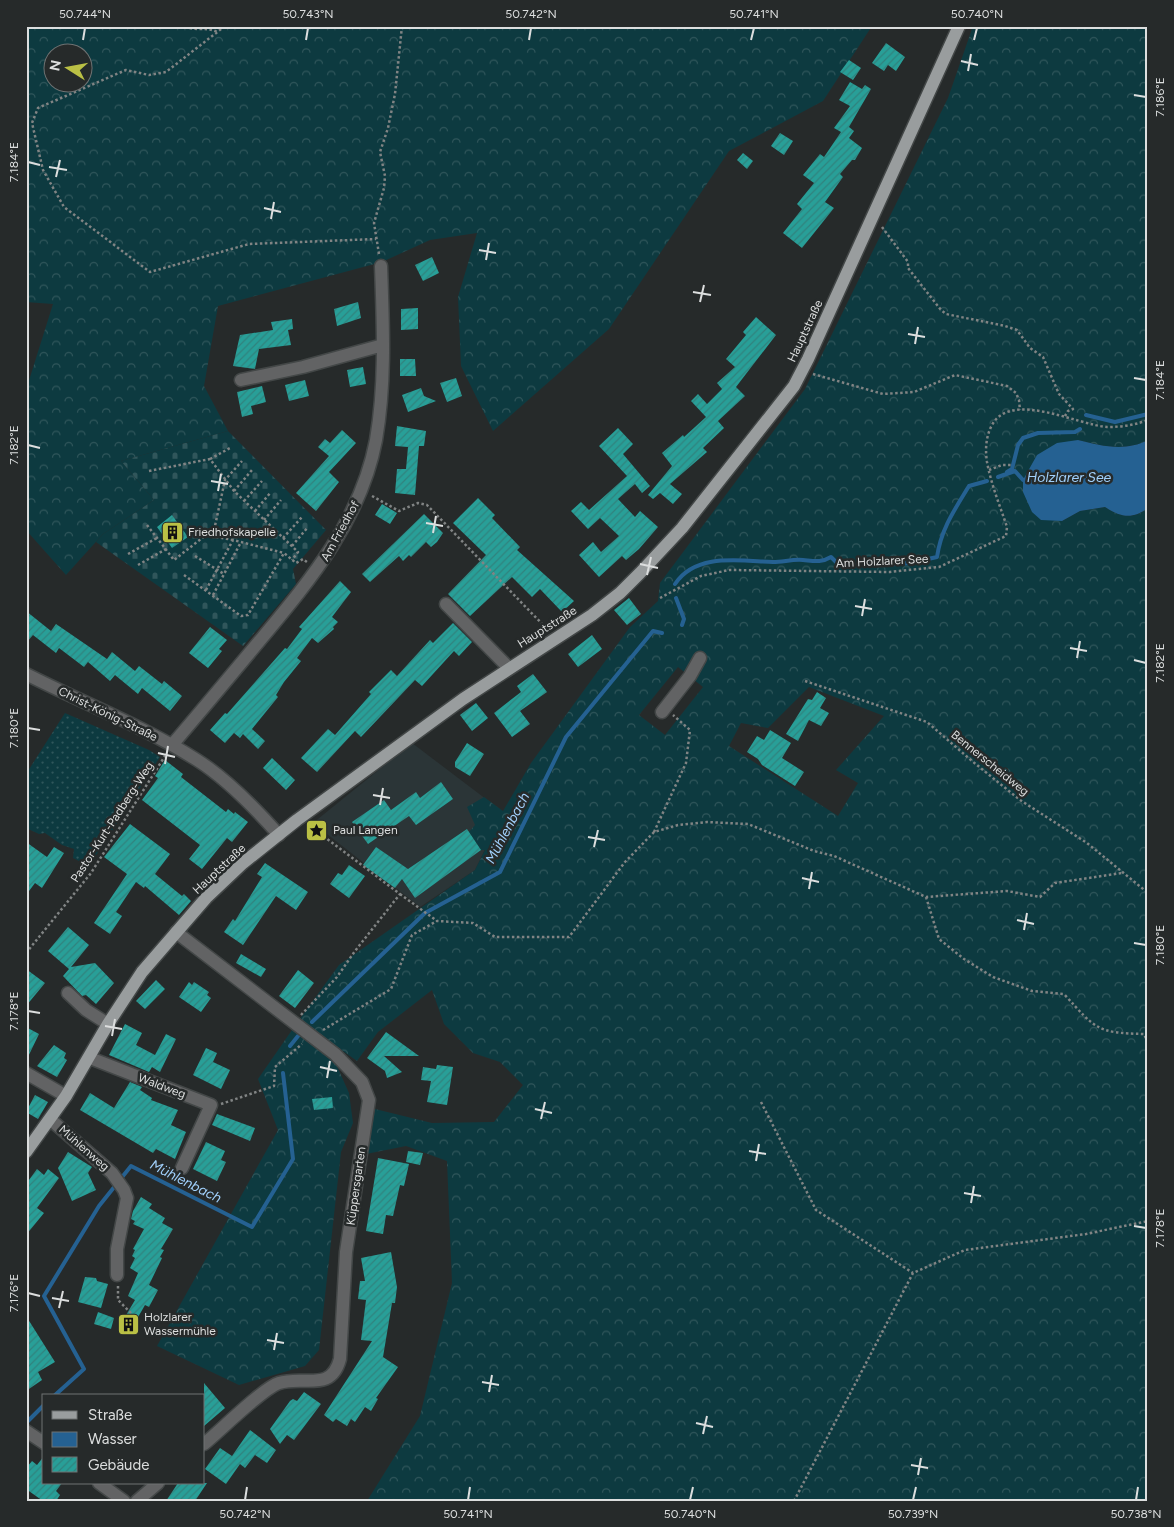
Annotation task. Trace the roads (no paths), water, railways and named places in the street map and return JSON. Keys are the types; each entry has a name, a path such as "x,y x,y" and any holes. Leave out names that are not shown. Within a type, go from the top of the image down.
{"main road":[{"name":"Hauptstraße","path":"26,1152 51,1120 90,1058 108,1024 142,972 206,898 243,863 302,817 509,668 592,615 640,573 688,520 794,386 960,26"}],"street":[{"name":"Am Friedhof","path":"172,746 317,570 341,532 361,490 375,441 379,418 383,345 381,266"},
{"path":"241,380 303,367 383,345"},
{"path":"446,604 509,668"},
{"path":"664,710 690,676 700,658"},
{"name":"Christ-König-Straße","path":"26,674 119,718 198,761 236,791 279,835"},
{"name":"Küppersgarten","path":"176,932 312,1036 350,1068 362,1082 369,1100 346,1252 339,1365 336,1371 324,1380 287,1381 269,1388 205,1443"},
{"path":"68,993 86,1010 108,1024"},
{"name":"Waldweg","path":"90,1058 211,1105 182,1168"},
{"path":"26,1074 66,1096"},
{"name":"Mühlenweg","path":"51,1120 112,1173 124,1190 127,1198 117,1249 117,1275"},
{"path":"27,1431 42,1442"},
{"path":"100,1484 124,1501"},
{"path":"137,1501 157,1484"}],"water":[{"name":"Holzlarer See","path":"1078,440 1105,446 1122,447 1139,444 1148,440 1148,508 1137,514 1126,516 1105,507 1080,511 1062,521 1041,520 1032,512 1023,492 1023,480 1037,455 1057,443"}],"waterway":[{"path":"1086,415 1115,422 1148,414"},
{"path":"1007,472 1012,469 1018,445 1023,438 1038,433 1075,432 1080,429"},
{"path":"998,477 1015,471 1023,480 1027,480"},
{"name":"Mühlenbach","path":"675,584 684,574 695,567 720,561 817,561 831,557 837,563 846,563 851,566 872,562 883,565 910,563 937,557 945,528 969,486 987,481"},
{"name":"Mühlenbach","path":"676,598 684,619 682,625"},
{"name":"Mühlenbach","path":"312,1022 425,913 500,872 566,737 653,631 662,633"},
{"name":"Mühlenbach","path":"290,1046 298,1036"},
{"name":"Mühlenbach","path":"56,1394 84,1369 44,1296 99,1206 131,1166 252,1227 293,1159 283,1073"},
{"name":"Mühlenbach","path":"26,1423 42,1407"}],"place":[{"name":"Friedhofskapelle","path":"172,532"},
{"name":"Paul Langen","path":"317,830"},
{"name":"Holzlarer Wassermühle","path":"128,1324"}]}
